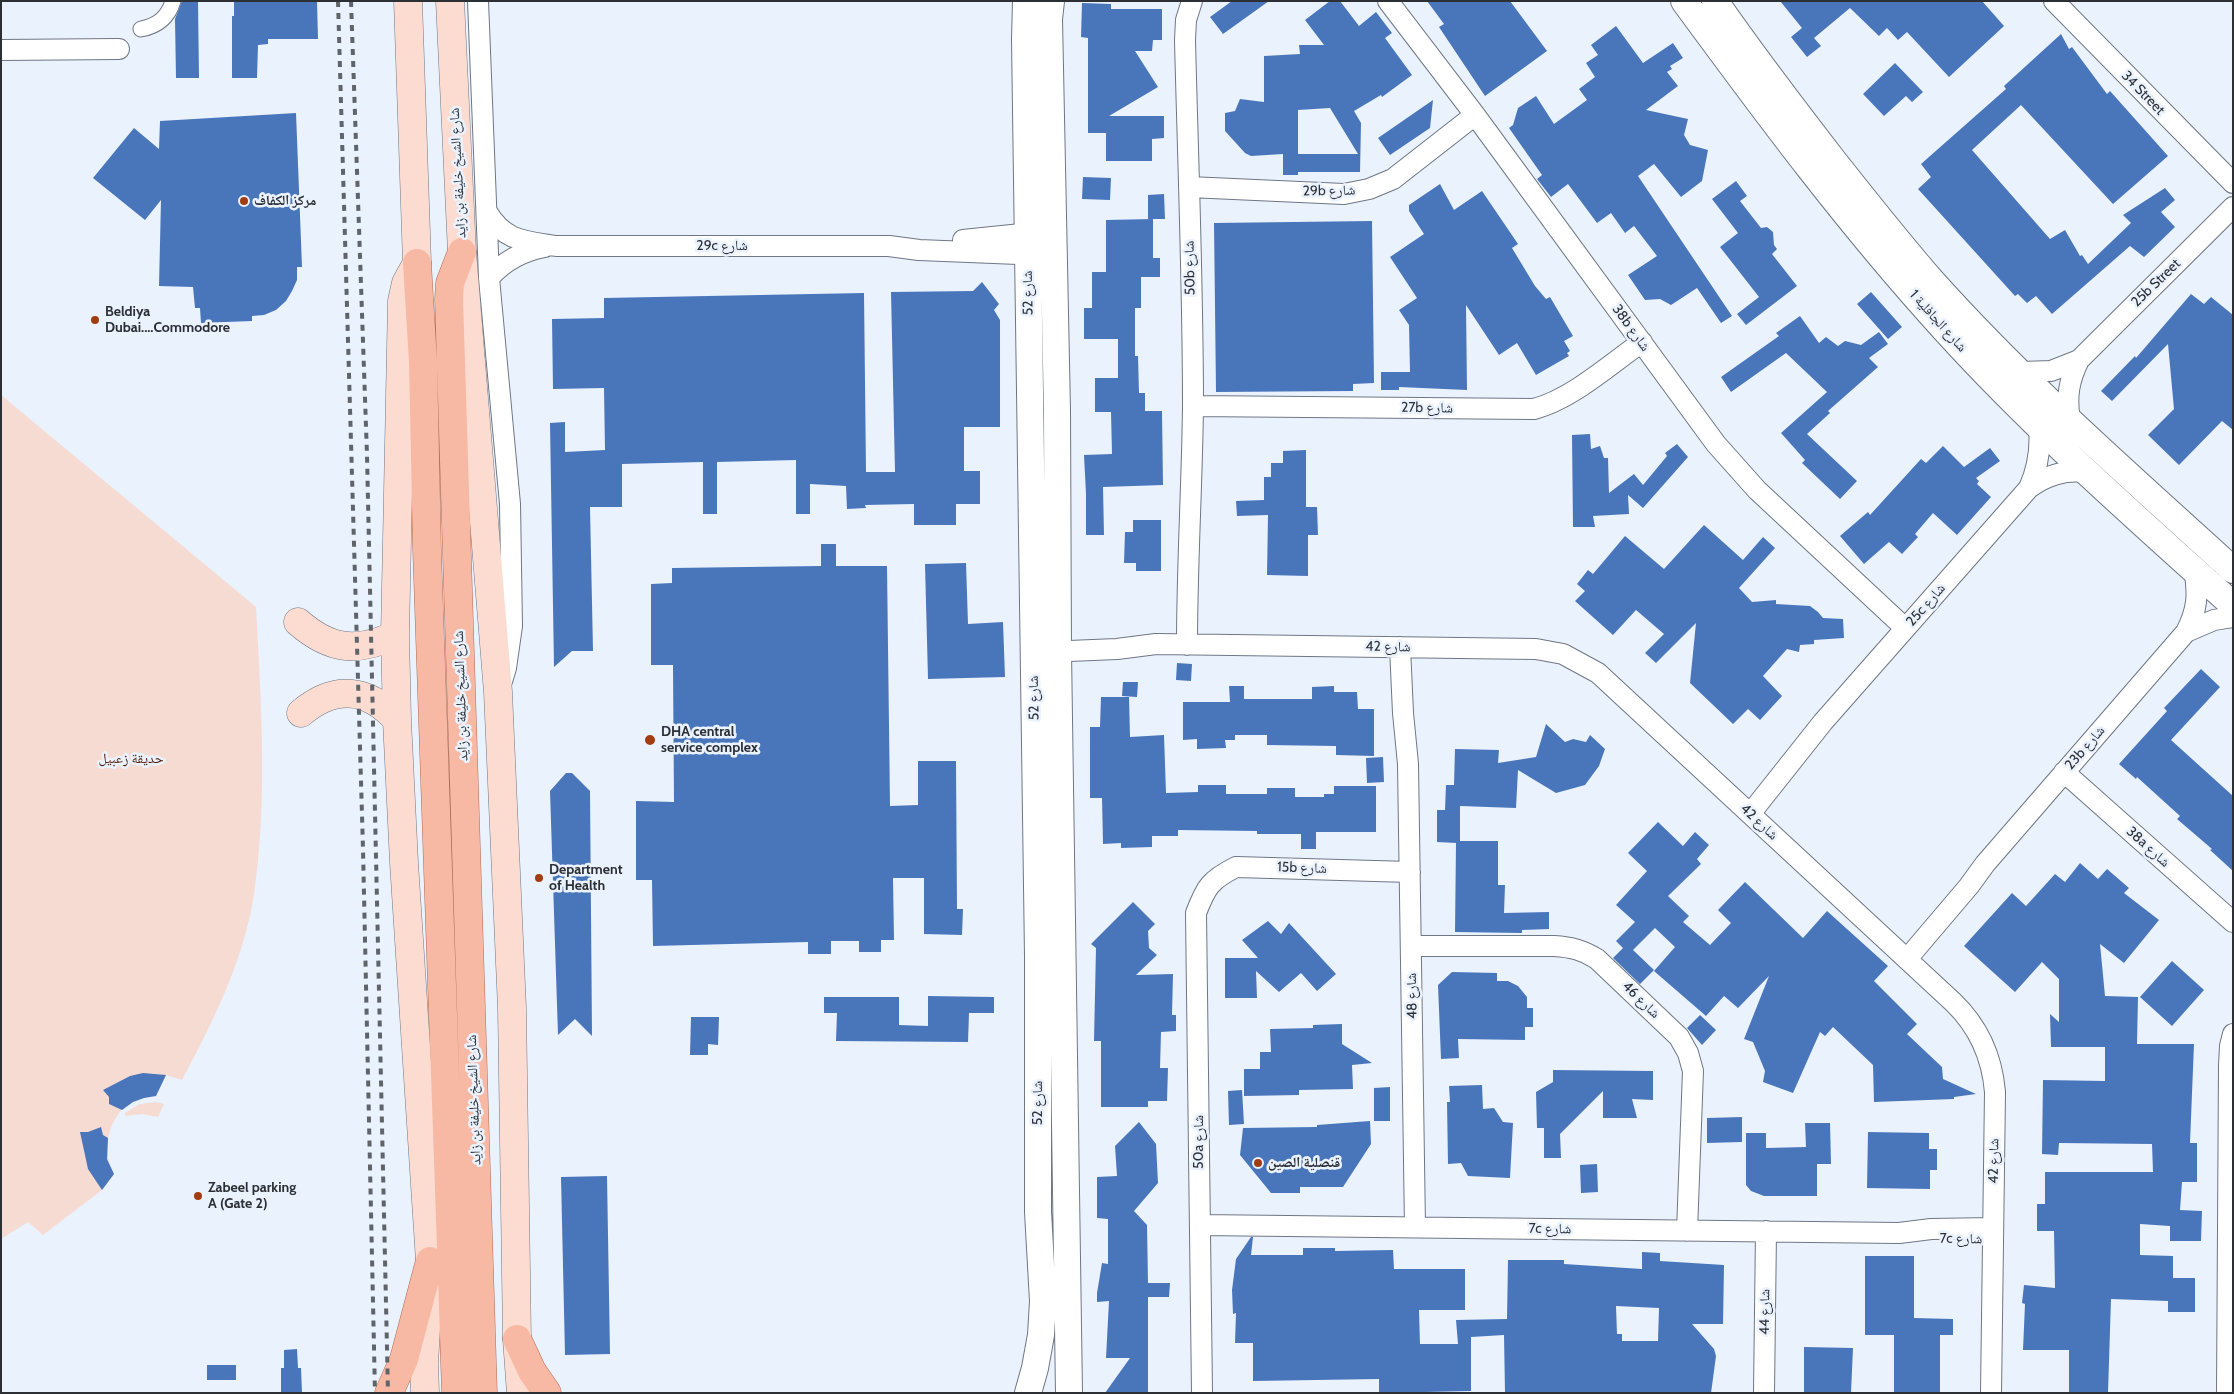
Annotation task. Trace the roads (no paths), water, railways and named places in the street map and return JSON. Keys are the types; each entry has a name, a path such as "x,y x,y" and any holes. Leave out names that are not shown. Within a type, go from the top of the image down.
{"main road":[{"name":"شارع الشيخ خليفة بن زايد","path":"408,1 417,263 423,362 427,550 456,1393"},
{"name":"شارع الشيخ خليفة بن زايد","path":"450,1 462,252 452,275 449,299 483,1393"},
{"path":"462,252 498,692 512,1008 517,1339 521,1393"},
{"path":"417,263 406,283 402,301 395,635 404,863 430,1261 424,1362 425,1393"},
{"path":"298,622 311,634 327,642 344,646 362,646 379,643 395,635"},
{"path":"300,713 315,701 332,694 350,693 368,697 384,706 397,720"},
{"path":"389,1393 404,1359 430,1261"},
{"path":"517,1339 532,1371 547,1393"}],"street":[{"path":"141,29 150,27 165,18 172,1"},
{"path":"478,1 489,278 510,504 512,626 506,668 498,692"},
{"name":"شارع 52","path":"1026,1 1028,244 1046,644 1069,1393"},
{"name":"شارع 52","path":"1028,1393 1041,1335 1043,1301 1038,1212 1038,956 1046,644 1058,411 1053,230 1051,1"},
{"name":"50b شارع","path":"1192,1 1186,20 1185,40 1192,406 1190,536 1187,566 1193,645"},
{"name":"38b شارع","path":"1388,1 1475,115 1716,444 1758,490 1905,628"},
{"name":"شارع الجافلية 1","path":"1684,1 1872,247 1945,330 2085,472 2233,605"},
{"name":"شارع الجافلية 1","path":"1715,1 1805,124 1890,232 1951,300 2070,420 2233,570"},
{"name":"34 Street","path":"2054,1 2233,183"},
{"path":"1,50 118,49"},
{"name":"29b شارع","path":"1189,187 1344,194 1369,189 1393,180 1475,115"},
{"name":"25b Street","path":"2169,269 2184,244 2233,188"},
{"name":"25b Street","path":"2070,420 2068,389 2072,374 2079,360 2233,207"},
{"name":"29c شارع","path":"487,212 494,224 505,234 520,240 556,246 889,246 919,242 972,240 1028,244 1054,256"},
{"name":"29c شارع","path":"1028,244 1053,230"},
{"name":"29c شارع","path":"489,278 505,262 522,254 556,246"},
{"name":"27b شارع","path":"1192,406 1534,409 1550,405 1642,342"},
{"name":"25b Street","path":"2021,372 2051,371 2079,360"},
{"name":"25c شارع","path":"2029,488 2038,464 2040,452 2039,427"},
{"name":"25c شارع","path":"1744,809 1782,759 1823,722 2029,488 2055,474 2073,471 2085,472"},
{"name":"23b شارع","path":"1902,954 1952,891 1985,864 2186,632 2193,618 2197,602 2194,570"},
{"name":"23b شارع","path":"2186,632 2214,620 2233,616"},
{"name":"شارع 42","path":"1046,644 1130,649 1156,644 1536,649 1563,654 1575,659 1598,674 1902,954 1962,1011 1978,1032 1988,1056 1995,1092 1991,1393"},
{"name":"شارع 48","path":"1406,647 1403,713 1408,764 1415,1227"},
{"name":"38a شارع","path":"2064,772 2233,922"},
{"name":"15b شارع","path":"1204,893 1217,877 1236,867 1410,872"},
{"name":"50a شارع","path":"1202,1393 1196,913 1204,893"},
{"name":"شارع 46","path":"1411,946 1562,946 1584,951 1597,958 1680,1038 1688,1053 1693,1071 1687,1230"},
{"path":"2227,1393 2230,1234 2230,1046 2233,1034"},
{"name":"7c شارع","path":"1200,1225 1899,1233 1931,1229 1993,1234"},
{"name":"شارع 44","path":"1764,1393 1766,1231"}],"railway":[{"path":"338,1 363,849 375,1393"},
{"path":"351,1 367,455 388,1393"}],"place":[{"name":"مركز الكفاف","path":"244,201"},
{"name":"Beldiya Dubai....Commodore","path":"95,320"},
{"name":"DHA central service complex","path":"650,740"},
{"name":"Department of Health","path":"539,878"},
{"name":"قنصلية الصين","path":"1258,1163"},
{"name":"Zabeel parking A (Gate 2)","path":"198,1196"}],"park label":[{"name":"حديقة زعبيل","path":"131,759"}]}
